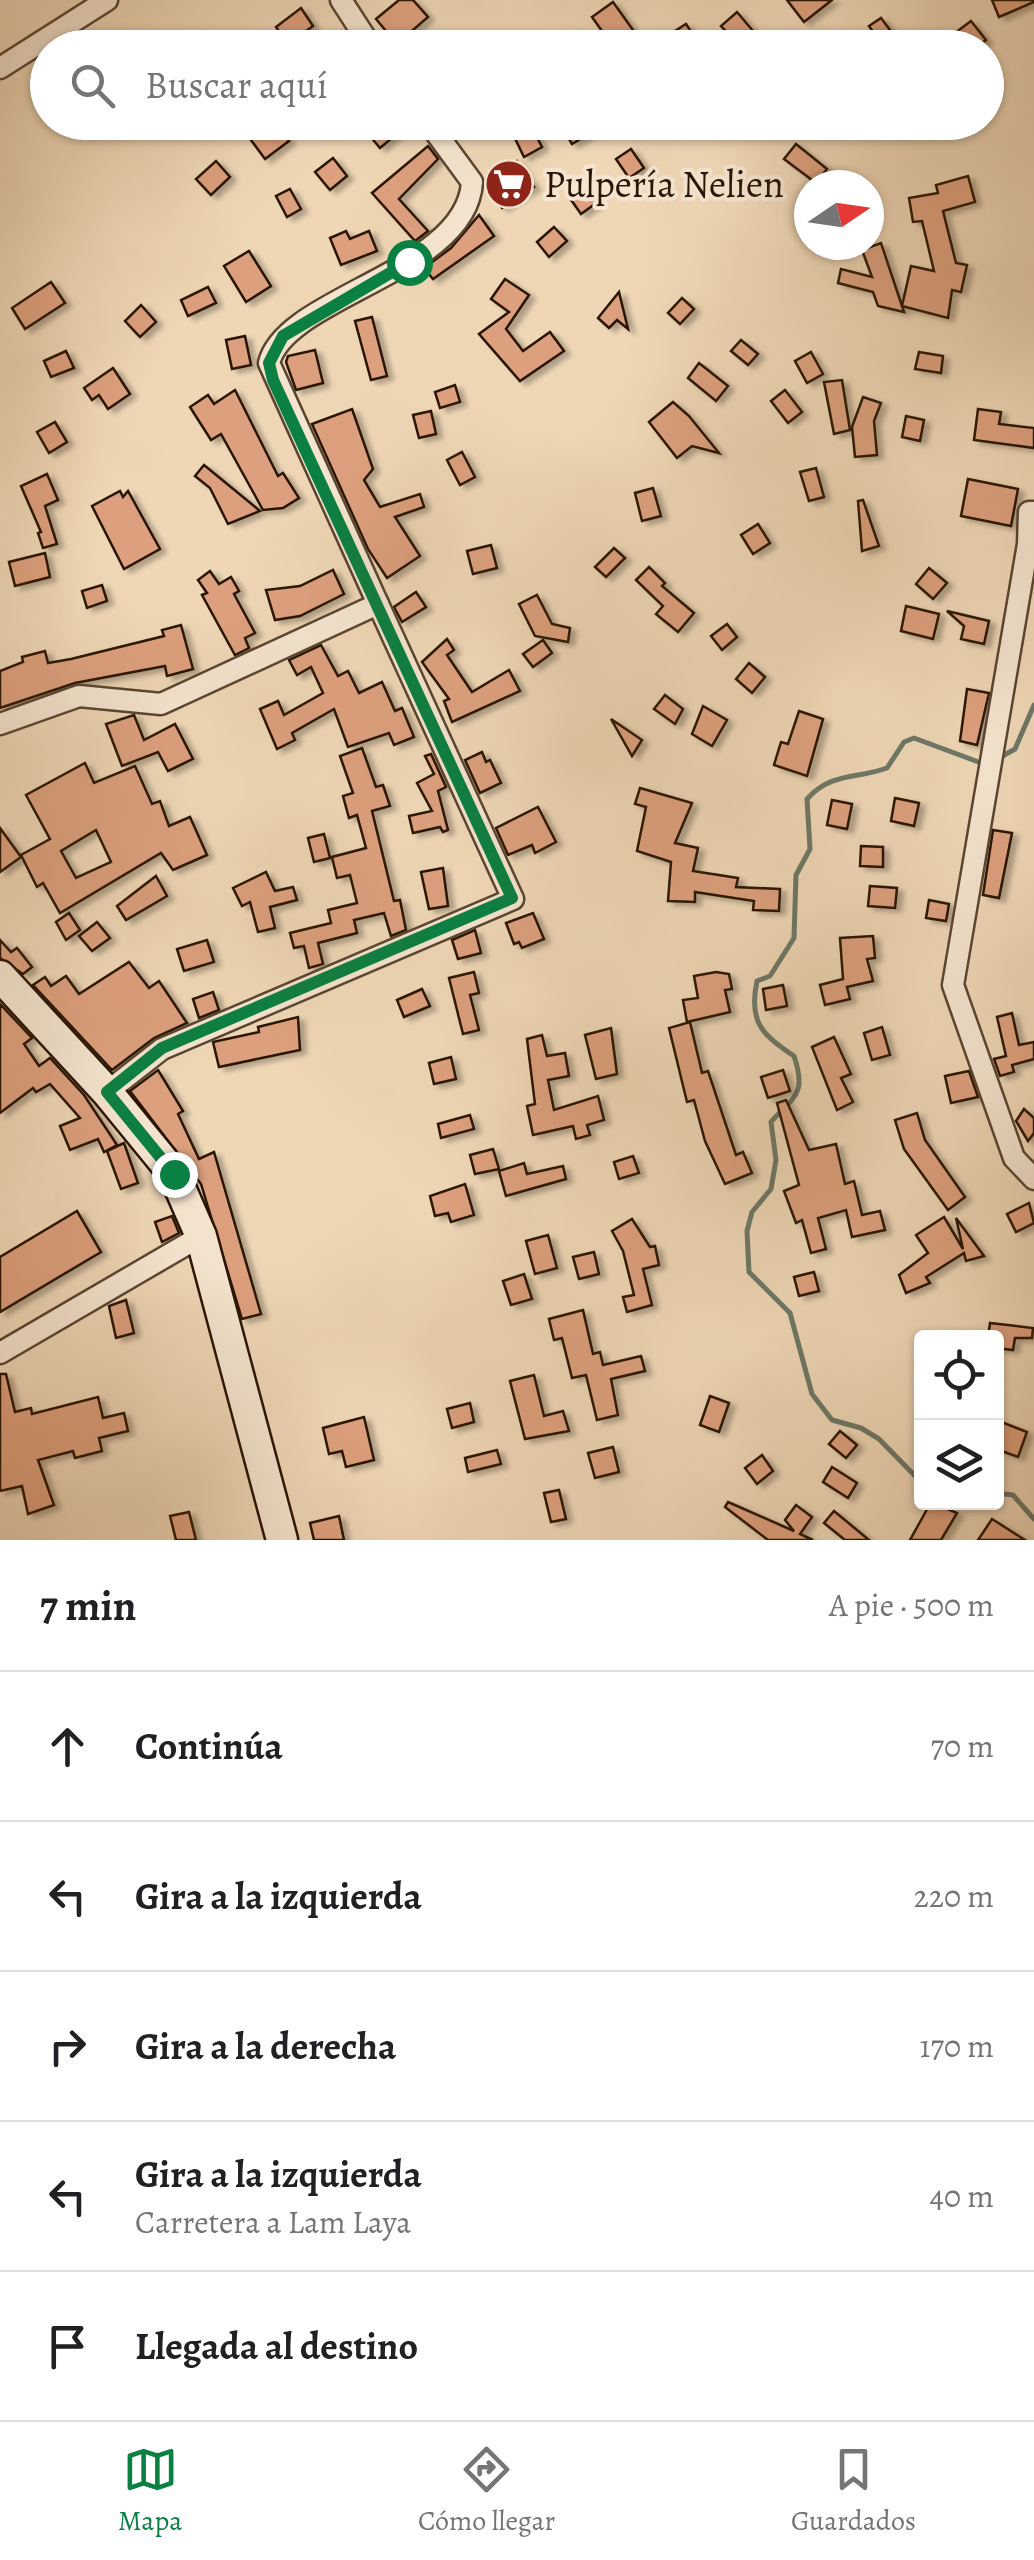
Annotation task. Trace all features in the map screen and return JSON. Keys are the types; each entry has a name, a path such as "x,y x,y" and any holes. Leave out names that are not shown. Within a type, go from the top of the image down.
{"main road":[{"path":"0,976 107,1092 174,1174 201,1236 282,1540"}],"street":[{"path":"60,30 107,0"},
{"path":"341,0 360,30"},
{"path":"0,68 30,49"},
{"path":"107,1092 162,1048 512,898 269,363 283,336 409,262 454,224 471,198 472,182 441,140"},
{"path":"1034,512 1029,512 1028,544 953,985 1014,1158 1034,1178"},
{"path":"0,724 79,696 161,704 378,604"},
{"path":"0,1352 201,1236"}],"building":[{"path":"399,0 413,0 428,17 413,30 385,30 376,19"},
{"path":"787,0 832,0 804,22"},
{"path":"992,0 1034,0 1034,2 999,17"},
{"path":"613,2 633,30 601,30 592,17"},
{"path":"301,8 313,26 307,30 276,27"},
{"path":"737,12 752,30 725,30 721,26"},
{"path":"881,18 890,30 872,30 869,26"},
{"path":"971,21 978,30 959,30"},
{"path":"251,140 288,140 289,141 265,159"},
{"path":"373,140 390,140 380,148"},
{"path":"516,140 538,140 542,147 524,157"},
{"path":"796,144 827,169 799,170 784,159"},
{"path":"428,146 438,159 399,199 428,231 415,241 372,193"},
{"path":"631,149 644,168 629,178 616,159"},
{"path":"333,158 347,176 330,190 315,172"},
{"path":"216,161 230,177 211,195 196,179"},
{"name":"Pulpería Nelien","path":"517,161 534,187 502,208 486,181"},
{"path":"968,176 975,202 943,211 956,263 967,265 961,292 952,290 948,318 902,306 911,266 934,271 922,221 913,222 909,198 938,193 936,185"},
{"path":"585,181 599,201 581,214 567,194"},
{"path":"290,189 301,209 287,217 276,196"},
{"path":"479,215 494,236 433,279 424,268 451,248"},
{"path":"554,227 567,241 549,257 537,242"},
{"path":"346,231 350,239 369,231 377,251 341,265 330,238"},
{"path":"249,251 271,286 246,302 224,266"},
{"path":"884,252 904,312 878,306 873,292 838,283 841,269 872,277 866,260 884,260"},
{"path":"505,279 529,295 506,329 523,351 550,332 564,351 520,381 479,334 509,312 491,299"},
{"path":"51,282 65,303 25,329 12,308"},
{"path":"208,287 216,303 188,316 181,300"},
{"path":"619,292 628,329 617,320 609,328 598,318"},
{"path":"682,298 694,309 680,324 668,313"},
{"path":"141,305 156,322 140,337 125,321"},
{"path":"372,317 387,376 371,380 355,321"},
{"path":"245,336 251,365 232,369 226,340"},
{"path":"741,340 758,354 748,365 731,351"},
{"path":"315,350 323,383 296,390 286,362 288,356"},
{"path":"66,351 74,368 51,377 44,361"},
{"path":"811,352 823,374 807,383 795,361"},
{"path":"919,352 943,356 941,373 915,369"},
{"path":"699,363 728,386 716,401 688,378"},
{"path":"113,368 130,394 108,409 99,395 92,400 84,388"},
{"path":"842,380 850,430 834,434 824,382"},
{"path":"455,385 460,402 440,408 435,392"},
{"path":"235,390 278,476 283,473 299,498 283,508 263,510 221,434 211,440 190,407 208,395 214,404"},
{"path":"785,390 802,412 788,423 771,401"},
{"path":"863,397 881,403 874,421 877,455 855,457 852,427"},
{"path":"673,402 719,453 692,446 677,458 649,422"},
{"path":"352,409 373,469 364,480 380,507 420,494 424,507 395,517 420,556 387,578 368,549 312,424"},
{"path":"978,409 1001,412 999,424 1034,428 1034,448 974,440"},
{"path":"431,411 436,434 419,438 413,415"},
{"path":"906,416 924,420 920,441 902,437"},
{"path":"55,422 67,442 49,453 37,432"},
{"path":"462,452 475,477 460,485 447,460"},
{"path":"204,465 260,511 228,524 210,488 195,476"},
{"path":"816,468 824,497 809,501 800,472"},
{"path":"47,474 58,500 45,506 57,544 43,548 38,533 41,532 21,486"},
{"path":"968,479 1018,489 1011,526 961,516"},
{"path":"653,488 661,516 642,521 635,493"},
{"path":"120,491 123,497 128,491 160,549 124,569 92,506"},
{"path":"863,500 879,546 862,551 858,501"},
{"path":"758,524 770,543 753,554 741,535"},
{"path":"491,545 497,568 473,574 467,551"},
{"path":"614,548 625,558 606,577 595,567"},
{"path":"45,553 50,577 15,586 9,562"},
{"path":"649,567 665,583 662,586 694,613 678,632 656,614 663,606 636,580"},
{"path":"929,568 947,583 933,599 916,584"},
{"path":"333,570 344,594 300,616 275,620 266,590 300,586"},
{"path":"210,571 219,584 231,577 239,591 234,594 255,633 245,638 249,648 235,655 202,595 207,593 198,580"},
{"path":"102,585 107,601 87,608 82,591"},
{"path":"416,592 426,607 402,622 394,607"},
{"path":"537,595 552,624 570,628 568,642 535,636 519,604"},
{"path":"906,606 939,614 933,639 901,631"},
{"path":"947,611 989,621 984,644 961,639 964,626"},
{"path":"727,624 737,637 722,650 711,636"},
{"path":"181,625 193,669 167,676 165,666 75,683 0,708 0,671 23,662 22,657 45,651 48,663 71,659 164,636 162,630"},
{"path":"447,639 454,650 447,655 472,692 509,670 520,691 452,722 444,701 449,699 422,662"},
{"path":"543,640 552,653 533,667 523,654"},
{"path":"321,645 338,676 348,671 359,693 382,682 395,711 402,708 414,737 394,745 389,733 348,747 334,709 292,733 295,740 277,749 260,709 278,701 284,715 323,693 311,667 297,675 289,660"},
{"path":"749,663 765,677 752,693 736,679"},
{"path":"967,689 989,693 977,745 960,741"},
{"path":"665,695 683,709 675,724 654,709"},
{"path":"703,706 727,720 712,746 692,734"},
{"path":"799,711 823,719 807,776 774,765 781,742 788,744"},
{"path":"134,715 144,740 175,724 193,759 168,771 158,752 122,766 106,724"},
{"path":"611,719 642,740 632,756"},
{"path":"362,748 376,787 383,785 390,806 372,811 394,901 400,900 406,930 391,936 384,913 354,920 357,933 318,943 323,964 309,968 304,946 294,948 290,933 331,923 328,910 357,903 350,875 337,878 332,857 366,848 357,815 349,818 343,796 353,793 340,756"},
{"path":"482,752 501,783 480,793 465,760"},
{"path":"431,754 446,787 438,791 448,830 443,832 440,827 413,833 409,816 432,811 417,783 434,774 425,756"},
{"path":"85,763 94,783 135,766 152,804 160,801 169,826 190,817 207,855 173,870 161,853 60,913 43,883 37,887 21,855 50,839 26,795","holes":["96,830 111,862 76,878 61,851"]},
{"path":"640,788 692,803 675,843 698,848 693,871 738,878 736,887 780,889 779,911 753,910 754,901 695,892 695,902 668,901 671,862 637,851 646,807 635,804"},
{"path":"895,798 919,803 914,826 891,821"},
{"path":"832,800 852,804 847,829 827,825"},
{"path":"538,807 556,842 535,853 532,845 508,855 496,828"},
{"path":"0,828 21,857 0,872"},
{"path":"993,830 1012,833 999,898 983,895"},
{"path":"324,834 330,858 314,862 308,838"},
{"path":"861,846 883,847 883,867 860,866"},
{"path":"443,868 448,906 429,909 421,872"},
{"path":"266,872 275,891 293,887 297,900 270,907 275,928 258,932 250,902 242,906 233,888"},
{"path":"156,876 167,896 126,920 117,906"},
{"path":"870,886 897,888 895,908 868,906"},
{"path":"929,900 949,904 946,921 926,918"},
{"path":"69,913 80,930 66,940 56,922"},
{"path":"533,913 544,939 522,948 519,942 514,944 506,923"},
{"path":"97,922 110,938 92,951 79,936"},
{"path":"475,930 481,953 458,959 452,940"},
{"path":"873,936 875,958 867,959 873,981 847,987 850,999 825,1005 820,985 843,979 840,938"},
{"path":"0,940 11,952 17,948 32,967 23,974 0,958"},
{"path":"207,940 214,962 184,971 177,949"},
{"path":"129,962 149,988 159,981 187,1023 154,1038 112,1070 33,985 45,977 51,986 66,976 79,994"},
{"path":"474,972 479,993 470,995 479,1030 463,1034 449,978"},
{"path":"729,974 732,989 725,990 730,1012 687,1022 683,1000 698,998 694,976"},
{"path":"783,985 787,1006 766,1010 763,989"},
{"path":"422,989 430,1006 404,1017 397,1000"},
{"path":"213,992 219,1010 199,1018 193,999"},
{"path":"0,1004 32,1038 24,1044 39,1066 50,1058 84,1095 117,1145 104,1152 98,1139 70,1150 60,1126 80,1118 50,1084 36,1092 33,1088 0,1113"},
{"path":"1012,1013 1019,1045 1034,1042 1034,1059 1012,1065 1014,1072 1000,1076 994,1059 1006,1056 997,1017"},
{"path":"298,1017 300,1050 219,1067 213,1042 259,1032 258,1027"},
{"path":"690,1022 702,1073 708,1071 736,1155 743,1152 752,1173 725,1184 705,1141 694,1100 687,1102 669,1028"},
{"path":"882,1027 890,1055 872,1060 864,1033"},
{"path":"611,1028 617,1074 596,1079 585,1035"},
{"path":"542,1035 547,1056 565,1053 569,1076 548,1080 554,1110 598,1096 604,1120 587,1125 590,1135 576,1139 573,1126 533,1135 527,1106 535,1104 527,1039"},
{"path":"834,1037 851,1074 841,1078 853,1102 837,1110 812,1047"},
{"path":"451,1057 456,1079 434,1084 429,1063"},
{"path":"158,1070 183,1111 178,1114 199,1159 214,1152 261,1314 242,1319 201,1184 130,1091"},
{"path":"783,1070 790,1091 768,1098 761,1077"},
{"path":"969,1071 978,1097 951,1103 945,1076"},
{"path":"786,1100 809,1150 836,1144 845,1184 854,1181 862,1215 880,1211 885,1230 852,1237 846,1210 818,1218 826,1249 811,1253 802,1220 796,1223 784,1191 799,1185 777,1103"},
{"path":"1024,1109 1034,1118 1034,1133 1028,1141 1016,1121"},
{"path":"917,1113 925,1140 965,1197 948,1210 904,1149 895,1120"},
{"path":"470,1115 474,1129 441,1138 438,1124"},
{"path":"124,1143 138,1183 121,1189 107,1151"},
{"path":"493,1149 499,1169 475,1174 470,1155"},
{"path":"633,1156 639,1173 619,1179 614,1162"},
{"path":"524,1163 527,1174 563,1166 566,1179 506,1196 499,1171"},
{"path":"465,1184 474,1215 451,1222 448,1213 435,1216 430,1196"},
{"path":"1029,1203 1034,1223 1016,1232 1007,1214"},
{"path":"77,1211 101,1252 0,1312 0,1257"},
{"path":"172,1216 179,1233 162,1242 155,1222"},
{"path":"944,1217 963,1249 956,1218 984,1256 966,1261 964,1253 926,1277 930,1283 906,1293 899,1275 928,1253 916,1235"},
{"path":"632,1219 650,1247 655,1246 659,1265 643,1269 652,1305 627,1312 623,1297 634,1295 623,1251 612,1231"},
{"path":"548,1235 557,1268 535,1274 526,1241"},
{"path":"594,1252 599,1274 579,1279 573,1257"},
{"path":"814,1272 819,1291 799,1296 794,1277"},
{"path":"524,1274 532,1299 511,1305 503,1281"},
{"path":"126,1300 134,1333 116,1338 109,1306"},
{"path":"583,1310 593,1354 600,1352 603,1365 641,1356 645,1371 611,1379 618,1415 597,1420 586,1375 572,1378 562,1338 554,1340 549,1319"},
{"path":"990,1323 1033,1328 1032,1338 1015,1338 1013,1350 1004,1349 1004,1330 989,1330"},
{"path":"0,1374 6,1374 15,1412 31,1408 32,1414 98,1397 103,1418 124,1413 128,1431 99,1438 102,1451 75,1458 73,1451 38,1460 54,1505 28,1514 22,1486 0,1491"},
{"path":"534,1375 544,1416 563,1411 569,1431 525,1439 510,1381"},
{"path":"710,1396 729,1403 719,1432 700,1425"},
{"path":"470,1403 474,1422 452,1428 447,1409"},
{"path":"364,1417 374,1460 346,1467 342,1451 329,1454 323,1428"},
{"path":"1004,1423 1027,1432 1018,1457 1004,1452"},
{"path":"840,1431 857,1445 846,1458 829,1444"},
{"path":"613,1447 619,1472 595,1478 588,1453"},
{"path":"497,1450 501,1464 468,1472 465,1458"},
{"path":"762,1455 773,1471 757,1484 745,1468"},
{"path":"832,1467 857,1483 848,1498 823,1482"},
{"path":"559,1490 566,1519 551,1522 544,1493"},
{"path":"728,1502 794,1531 785,1520 796,1505 812,1517 800,1534 813,1540 768,1540 725,1507"},
{"path":"927,1510 957,1513 941,1540 910,1540"},
{"path":"834,1511 869,1540 845,1540 824,1523"},
{"path":"189,1512 196,1540 176,1540 170,1516"},
{"path":"339,1516 344,1540 314,1540 310,1523"},
{"path":"992,1519 1025,1540 978,1540"}],"waterway":[{"path":"999,758 1015,749 1034,705"},
{"path":"914,1475 879,1439 861,1428 832,1420 812,1394 790,1313 749,1272 747,1231 752,1212 771,1189 776,1160 771,1122 796,1094 799,1079 794,1056 760,1026 755,995 757,981 770,976 794,938 796,875 810,849 807,799 835,780 887,768 904,742 914,738 984,764"},
{"path":"1004,1494 1013,1495 1034,1519"}],"place":[{"name":"Pulpería Nelien","path":"509,184"}],"route":[{"path":"174,1174 107,1092 162,1048 512,898 273,380 269,363 272,350 283,336 409,262"}]}
